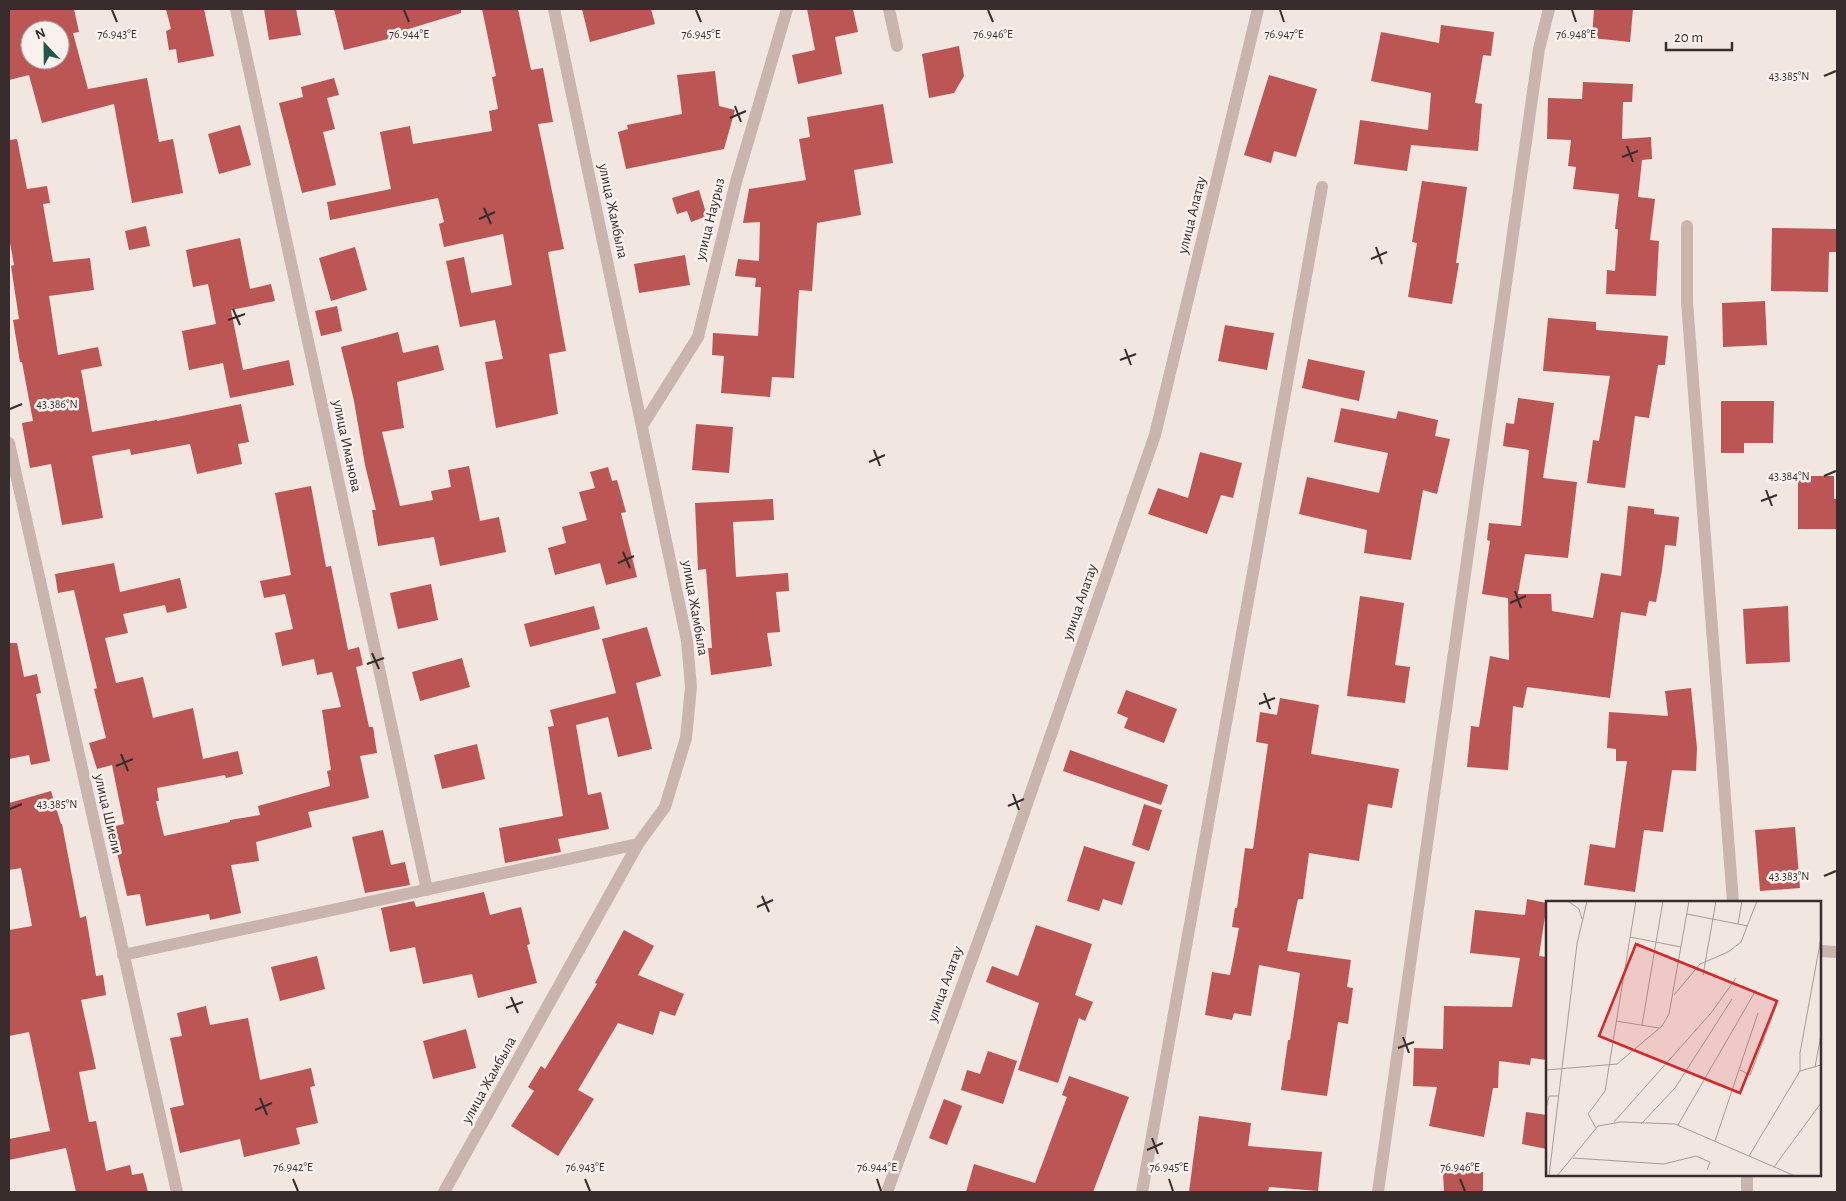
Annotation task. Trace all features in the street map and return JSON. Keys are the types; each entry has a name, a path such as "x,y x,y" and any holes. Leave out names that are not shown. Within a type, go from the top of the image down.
{"street":[{"name":"улица Иманова","path":"236,9 427,890"},
{"name":"улица Жамбыла","path":"444,1192 638,844 665,807 686,738 691,687 688,641 554,9"},
{"name":"улица Наурыз","path":"642,426 698,337 736,182 787,9"},
{"path":"889,9 897,46"},
{"name":"улица Алатау","path":"887,1192 996,893 1155,435 1258,9"},
{"path":"1378,1192 1539,49 1548,9"},
{"path":"1142,1192 1322,188"},
{"path":"1687,226 1687,302 1733,901"},
{"name":"улица Шиели","path":"9,443 177,1192"},
{"path":"123,955 638,844"},
{"path":"1821,951 1837,952"},
{"path":"1747,1176 1748,1192"}],"building":[{"path":"9,9 74,9 79,32 73,33 88,89 147,78 159,142 173,139 183,193 132,203 114,104 42,123 29,75 9,80"},
{"path":"166,9 204,9 214,56 178,63 176,49 169,50 166,31 171,29"},
{"path":"264,9 296,9 301,35 269,40"},
{"path":"334,9 461,9 461,13 392,34 392,38 344,50"},
{"path":"482,9 518,9 531,70 543,68 553,122 538,124 564,249 548,252 566,351 549,354 558,414 496,428 485,362 503,359 495,320 460,327 446,261 464,257 471,293 512,285 503,234 444,247 439,224 444,222 438,198 330,220 327,202 391,189 380,132 410,126 413,144 492,131 489,111 498,109 492,77 496,76"},
{"path":"582,9 651,9 655,24 590,42"},
{"path":"807,9 853,9 858,32 835,37 842,74 798,84 792,55 815,50"},
{"path":"1594,9 1633,9 1630,42 1592,38"},
{"path":"1441,25 1494,32 1491,56 1483,55 1475,103 1482,104 1478,151 1411,145 1407,171 1354,164 1360,120 1428,130 1431,93 1371,81 1381,32 1439,43"},
{"path":"959,46 964,76 954,93 929,98 922,54"},
{"path":"715,71 719,106 735,110 724,149 626,169 618,132 628,129 627,125 682,114 677,75"},
{"path":"1269,75 1317,89 1296,157 1274,151 1271,163 1244,155"},
{"path":"334,78 339,95 327,98 335,129 323,132 336,185 302,193 279,103 303,97 301,87"},
{"path":"1583,82 1633,84 1632,102 1623,102 1622,139 1651,137 1652,159 1642,160 1638,197 1655,199 1650,240 1659,241 1656,296 1606,294 1607,270 1615,271 1618,229 1615,229 1619,194 1573,189 1576,167 1568,166 1571,140 1547,139 1548,98 1582,99"},
{"path":"883,104 893,163 854,170 861,215 817,223 812,291 799,290 794,378 772,377 770,397 721,393 724,356 712,355 713,333 758,336 761,287 755,287 756,278 735,276 738,259 759,261 760,222 743,223 749,189 806,180 799,139 810,137 807,117"},
{"path":"240,125 251,165 219,174 208,134"},
{"path":"17,139 27,189 47,186 50,203 43,204 53,262 90,258 94,290 49,296 58,355 98,347 102,366 81,370 92,432 241,404 249,442 238,444 242,464 197,474 190,444 131,455 130,449 92,456 103,518 62,525 51,464 30,468 22,423 33,421 13,320 19,319 11,266 14,265 9,237 9,140"},
{"path":"1422,181 1467,187 1456,263 1459,263 1452,304 1408,297 1417,243 1412,242"},
{"path":"699,190 707,216 691,222 687,211 677,214 672,198"},
{"path":"146,226 150,246 129,250 125,231"},
{"path":"1772,228 1837,229 1837,252 1829,252 1828,292 1771,291"},
{"path":"240,238 250,289 271,284 275,301 231,310 243,370 289,360 294,385 230,398 223,363 189,370 182,331 216,324 208,284 193,287 186,250"},
{"path":"355,247 367,290 331,301 319,258"},
{"path":"685,255 690,285 639,293 634,264"},
{"path":"1765,301 1767,345 1723,347 1722,303"},
{"path":"337,306 342,331 321,336 315,311"},
{"path":"1548,318 1596,322 1596,330 1668,336 1665,365 1658,365 1649,418 1635,416 1625,488 1587,483 1593,440 1599,441 1610,376 1543,371"},
{"path":"1225,325 1274,333 1267,370 1218,361"},
{"path":"398,332 403,353 438,345 444,370 397,382 404,428 382,432 400,506 433,500 431,491 451,487 448,470 469,466 480,521 499,517 506,552 440,566 434,537 378,546 372,510 376,510 341,347"},
{"path":"1308,359 1365,371 1359,401 1302,388"},
{"path":"1518,398 1554,403 1543,478 1577,482 1568,558 1525,554 1518,594 1551,594 1552,611 1593,618 1601,573 1621,576 1628,506 1654,509 1654,514 1679,517 1676,546 1665,545 1656,602 1649,601 1646,616 1621,612 1610,698 1527,687 1523,708 1513,706 1508,770 1467,767 1471,726 1479,727 1490,656 1509,660 1508,598 1482,594 1490,541 1487,540 1489,523 1521,526 1529,450 1503,446 1506,423 1514,424"},
{"path":"1721,401 1774,401 1773,443 1744,443 1744,453 1721,453"},
{"path":"1341,408 1396,419 1398,411 1438,420 1435,436 1450,439 1437,494 1423,490 1411,560 1364,553 1367,530 1299,514 1307,477 1379,493 1388,453 1334,442"},
{"path":"696,424 733,427 729,473 692,470"},
{"path":"1200,452 1242,463 1233,498 1221,495 1207,534 1148,514 1158,488 1188,498"},
{"path":"608,467 612,481 617,480 626,512 621,513 637,577 606,585 600,563 555,575 548,548 566,543 562,527 587,520 579,492 595,488 590,472"},
{"path":"1798,476 1834,476 1834,499 1837,499 1837,529 1798,529"},
{"path":"311,486 326,567 331,566 348,650 359,647 363,665 356,667 369,727 373,727 377,753 360,756 369,798 308,812 312,827 256,842 259,861 231,865 241,913 210,920 209,914 146,926 140,894 127,896 111,827 124,824 112,765 97,769 89,743 106,738 94,689 97,688 74,590 58,593 55,574 114,563 120,592 180,578 187,608 167,613 165,605 123,614 128,633 105,638 116,683 143,677 153,718 193,708 203,759 238,751 243,774 226,778 225,775 157,788 159,801 156,801 164,836 230,822 230,820 260,815 258,806 330,786 327,771 331,770 322,710 341,707 332,672 317,675 314,659 282,666 275,633 293,629 285,594 264,598 260,581 291,575 275,493"},
{"path":"773,499 774,520 733,522 736,577 788,573 789,591 776,592 780,632 767,633 772,666 711,675 708,648 712,648 706,569 698,570 695,503"},
{"path":"431,584 438,620 398,629 390,593"},
{"path":"1360,596 1404,603 1395,665 1410,667 1405,703 1347,696"},
{"path":"594,606 600,629 530,647 524,624"},
{"path":"1788,606 1790,662 1746,664 1743,609"},
{"path":"647,627 661,676 636,683 652,749 618,757 608,717 576,725 588,795 601,792 609,829 558,839 561,852 505,863 499,828 563,816 548,727 554,726 550,710 616,693 602,639"},
{"path":"9,643 17,643 24,677 37,674 41,693 36,694 50,761 31,765 29,755 9,759"},
{"path":"462,658 470,687 420,701 412,672"},
{"path":"1691,688 1697,748 1696,771 1672,770 1663,832 1644,830 1635,892 1584,885 1590,844 1615,848 1627,761 1616,761 1616,749 1607,748 1609,712 1668,716 1665,691"},
{"path":"1126,690 1177,709 1164,743 1124,728 1128,718 1117,713"},
{"path":"1280,698 1319,705 1311,754 1399,769 1392,808 1368,804 1359,861 1309,853 1303,899 1298,899 1287,951 1351,960 1347,987 1353,988 1348,1024 1338,1022 1327,1096 1281,1090 1300,973 1259,965 1251,1016 1234,1013 1232,1020 1205,1015 1212,972 1230,975 1239,928 1232,927 1235,908 1237,908 1245,848 1253,849 1268,744 1256,742 1260,712 1277,715"},
{"path":"477,744 485,779 442,789 434,755"},
{"path":"1070,750 1168,785 1161,805 1063,771"},
{"path":"51,791 62,824 80,918 86,916 96,976 103,975 106,995 81,1000 96,1069 79,1072 89,1122 96,1121 106,1171 130,1165 132,1175 143,1173 148,1192 76,1192 66,1148 9,1160 9,1139 50,1131 29,1032 9,1036 9,930 32,926 21,868 9,870 9,803"},
{"path":"1144,804 1162,810 1149,851 1132,845"},
{"path":"1795,827 1800,888 1760,891 1755,830"},
{"path":"383,830 391,865 405,862 410,885 365,893 352,837"},
{"path":"1084,846 1135,862 1122,905 1103,899 1099,911 1067,901"},
{"path":"484,892 490,915 521,907 530,944 527,945 537,983 478,998 472,974 423,984 415,947 390,952 381,908 414,901 416,907"},
{"path":"1527,899 1546,903 1539,956 1546,957 1546,1060 1531,1058 1530,1065 1499,1061 1498,1088 1493,1088 1484,1137 1429,1126 1437,1087 1413,1086 1414,1048 1443,1049 1444,1006 1512,1007 1520,958 1470,953 1475,910 1525,915"},
{"path":"1036,925 1092,944 1075,995 1093,1002 1085,1021 1079,1018 1058,1083 1018,1070 1039,1003 986,982 992,966 1018,976"},
{"path":"624,930 654,946 638,975 684,994 675,1016 660,1011 653,1035 618,1023 578,1090 594,1099 558,1156 511,1126 534,1091 528,1087 541,1066 545,1069 597,984 595,983"},
{"path":"317,956 325,989 280,1001 271,967"},
{"path":"206,1006 210,1025 248,1018 260,1080 311,1068 315,1086 310,1087 318,1123 296,1128 300,1144 244,1157 240,1139 180,1153 170,1108 184,1105 170,1038 182,1036 177,1013"},
{"path":"466,1029 476,1068 433,1079 423,1041"},
{"path":"988,1051 1017,1061 1003,1104 961,1090 967,1070 980,1074"},
{"path":"1069,1076 1129,1097 1093,1192 966,1192 974,1164 1035,1183 1067,1097 1062,1095"},
{"path":"944,1099 962,1106 947,1145 929,1138"},
{"path":"1526,1112 1546,1115 1546,1149 1522,1144"},
{"path":"1199,1116 1251,1123 1248,1146 1322,1152 1318,1191 1269,1187 1268,1192 1189,1192"},
{"path":"1483,1172 1483,1192 1444,1192 1443,1173"}]}
